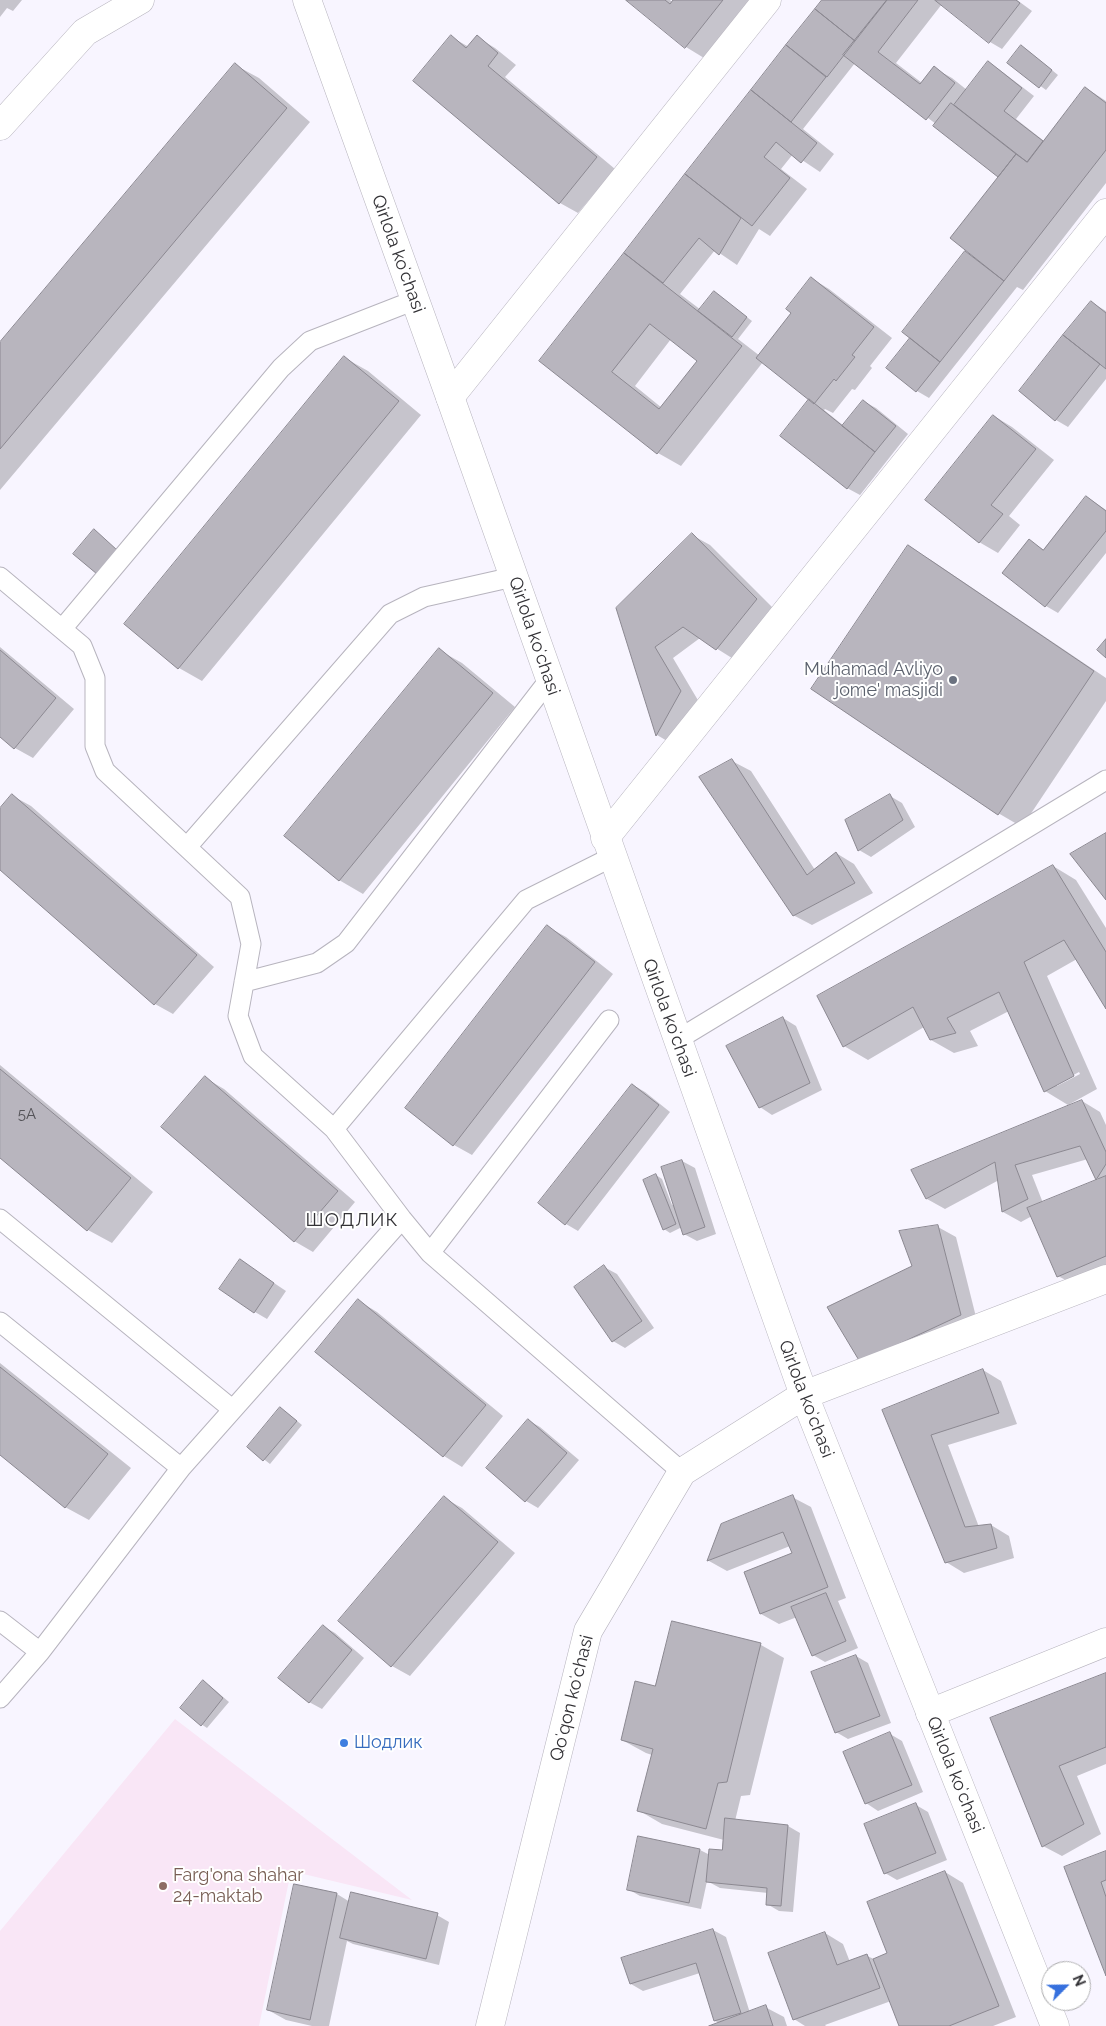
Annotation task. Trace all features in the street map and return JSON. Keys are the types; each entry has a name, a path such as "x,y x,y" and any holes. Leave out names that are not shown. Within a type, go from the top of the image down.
{"street":[{"path":"0,126 85,32 140,0"},
{"name":"Qirlola koʻchasi","path":"307,0 804,1395 1055,2026"},
{"path":"450,397 767,0"},
{"path":"608,848 1106,213"},
{"name":"Qoʻqon koʻchasi","path":"490,2026 588,1631 682,1472 804,1395 1106,1279"},
{"path":"930,1712 1106,1642"}],"lane":[{"path":"62,629 281,368 310,341 415,300"},
{"path":"0,577 82,646 95,678 95,746 105,771 240,897 251,944 238,1016 252,1056 334,1129 430,1253 682,1472"},
{"path":"187,848 390,614 424,597 513,577"},
{"path":"244,982 317,963 346,943 549,680"},
{"path":"677,1040 1106,780"},
{"path":"334,1129 526,900 608,848"},
{"path":"430,1253 609,1020"},
{"path":"0,1219 232,1409"},
{"path":"0,1698 40,1652 181,1468 402,1219"},
{"path":"0,1322 181,1468"},
{"path":"0,1621 40,1652"}],"shaded area":[{"name":"Farg'ona shahar 24-maktab","path":"175,1719 412,1900 291,1871 259,2026 0,2026 0,1931"}],"building":[{"path":"626,0 665,0 670,4 673,0 723,0 685,48"},
{"path":"822,0 887,0 855,41 815,9"},
{"path":"887,0 918,0 878,52 920,84 934,66 955,83 926,120 843,55"},
{"path":"935,0 1016,0 1020,3 989,43"},
{"path":"815,9 855,41 827,77 786,45"},
{"path":"451,35 466,48 477,35 498,53 488,66 597,157 559,204 413,81"},
{"path":"786,45 826,77 791,122 751,90"},
{"path":"1021,45 1052,70 1039,88 1007,63"},
{"path":"988,61 1022,88 1004,111 1043,141 1027,162 954,105"},
{"path":"235,63 287,108 0,449 0,342"},
{"path":"1085,87 1106,103 1106,150 1004,281 950,238 1016,154 1027,162"},
{"path":"751,90 817,143 801,163 776,142 764,157 790,178 752,226 685,174"},
{"path":"951,103 1016,154 998,177 933,126"},
{"path":"685,174 741,218 719,255 699,238 663,283 624,253"},
{"path":"965,251 1004,281 940,362 902,332"},
{"path":"624,253 742,346 657,454 539,361","holes":["650,324 697,361 659,409 612,372"]},
{"path":"811,277 874,327 852,355 855,357 814,404 756,358 791,313 786,309"},
{"path":"714,291 747,317 732,337 698,311"},
{"path":"1091,301 1106,313 1106,369 1063,335"},
{"path":"1063,335 1100,364 1055,421 1019,391"},
{"path":"910,338 940,362 916,392 886,368"},
{"path":"344,356 399,401 178,669 124,624"},
{"path":"809,399 875,452 847,489 780,436"},
{"path":"863,400 896,426 875,452 842,426"},
{"path":"993,415 1036,449 991,505 1003,514 979,543 925,500"},
{"path":"1086,496 1106,511 1106,531 1045,607 1002,573 1029,539 1043,550"},
{"path":"94,529 117,550 97,574 73,554"},
{"path":"692,533 757,599 716,650 683,627 655,647 681,691 656,736 616,608"},
{"name":"Muhamad Avliyo jome' masjidi","path":"908,545 1094,671 998,815 811,689"},
{"path":"1106,639 1106,658 1097,650"},
{"path":"439,648 493,693 339,881 284,836"},
{"path":"0,650 56,698 14,749 0,737"},
{"path":"732,759 807,875 836,852 855,883 793,916 699,777"},
{"path":"12,794 197,955 154,1005 0,870 0,808"},
{"path":"890,794 903,820 858,851 845,820"},
{"path":"1106,833 1106,900 1070,854"},
{"path":"1053,865 1106,952 1106,1009 1064,940 1024,962 1074,1076 1044,1092 999,992 947,1018 956,1033 930,1040 913,1007 843,1047 817,996"},
{"path":"547,925 595,962 453,1146 405,1108"},
{"path":"783,1017 810,1083 759,1108 726,1046"},
{"path":"0,1069 131,1178 87,1231 0,1158"},
{"path":"205,1076 338,1191 294,1242 161,1127"},
{"path":"632,1084 659,1105 565,1225 538,1203"},
{"path":"1082,1100 1106,1152 1106,1164 1096,1180 1080,1146 1015,1165 1028,1199 1002,1212 995,1162 926,1199 911,1170"},
{"path":"682,1160 705,1227 683,1235 661,1167"},
{"path":"656,1174 676,1224 663,1230 643,1180"},
{"path":"1106,1176 1106,1256 1057,1277 1027,1208"},
{"path":"938,1225 961,1315 860,1362 827,1307 912,1266 899,1231"},
{"path":"240,1259 274,1283 254,1313 219,1289"},
{"path":"604,1265 642,1321 612,1342 574,1287"},
{"path":"358,1299 486,1405 443,1457 315,1352"},
{"path":"0,1367 108,1454 65,1508 0,1455"},
{"path":"983,1369 999,1413 931,1435 965,1527 991,1524 997,1548 945,1563 882,1410"},
{"path":"280,1407 297,1421 263,1461 247,1447"},
{"path":"528,1419 567,1453 525,1502 486,1468"},
{"path":"793,1495 828,1587 760,1614 744,1572 792,1553 783,1532 707,1561 721,1524"},
{"path":"444,1496 498,1542 391,1667 338,1621"},
{"path":"826,1593 846,1641 812,1656 791,1607"},
{"path":"672,1621 761,1643 727,1782 718,1783 706,1829 637,1811 653,1749 621,1740 635,1681 655,1686"},
{"path":"323,1625 352,1650 309,1703 278,1678"},
{"path":"856,1655 880,1716 835,1733 811,1672"},
{"path":"1106,1673 1106,1747 1059,1766 1084,1824 1042,1847 990,1718"},
{"path":"203,1680 223,1698 201,1726 180,1708"},
{"path":"890,1732 912,1785 865,1804 843,1752"},
{"path":"916,1803 936,1853 884,1874 864,1824"},
{"path":"725,1818 788,1825 781,1906 766,1905 767,1888 706,1882 709,1849 722,1850"},
{"path":"638,1836 700,1849 689,1903 627,1890"},
{"path":"1106,1851 1106,1880 1101,1882 1106,1897 1106,1976 1064,1867"},
{"path":"945,1871 999,2006 949,2026 899,2026 873,1959 887,1953 867,1902"},
{"path":"294,1884 337,1893 310,2020 267,2010"},
{"path":"351,1892 438,1913 426,1959 340,1938"},
{"path":"713,1929 741,2013 714,2021 696,1963 630,1984 621,1958"},
{"path":"825,1932 837,1965 867,1954 880,1988 793,2020 768,1953"},
{"path":"766,2005 773,2026 709,2026"}],"place":[{"name":"Muhamad Avliyo jome' masjidi","path":"953,680"},
{"name":"Шодлик","path":"344,1743"},
{"name":"Farg'ona shahar 24-maktab","path":"163,1886"}],"district":[{"name":"ШОДЛИК","path":"352,1220"}]}
